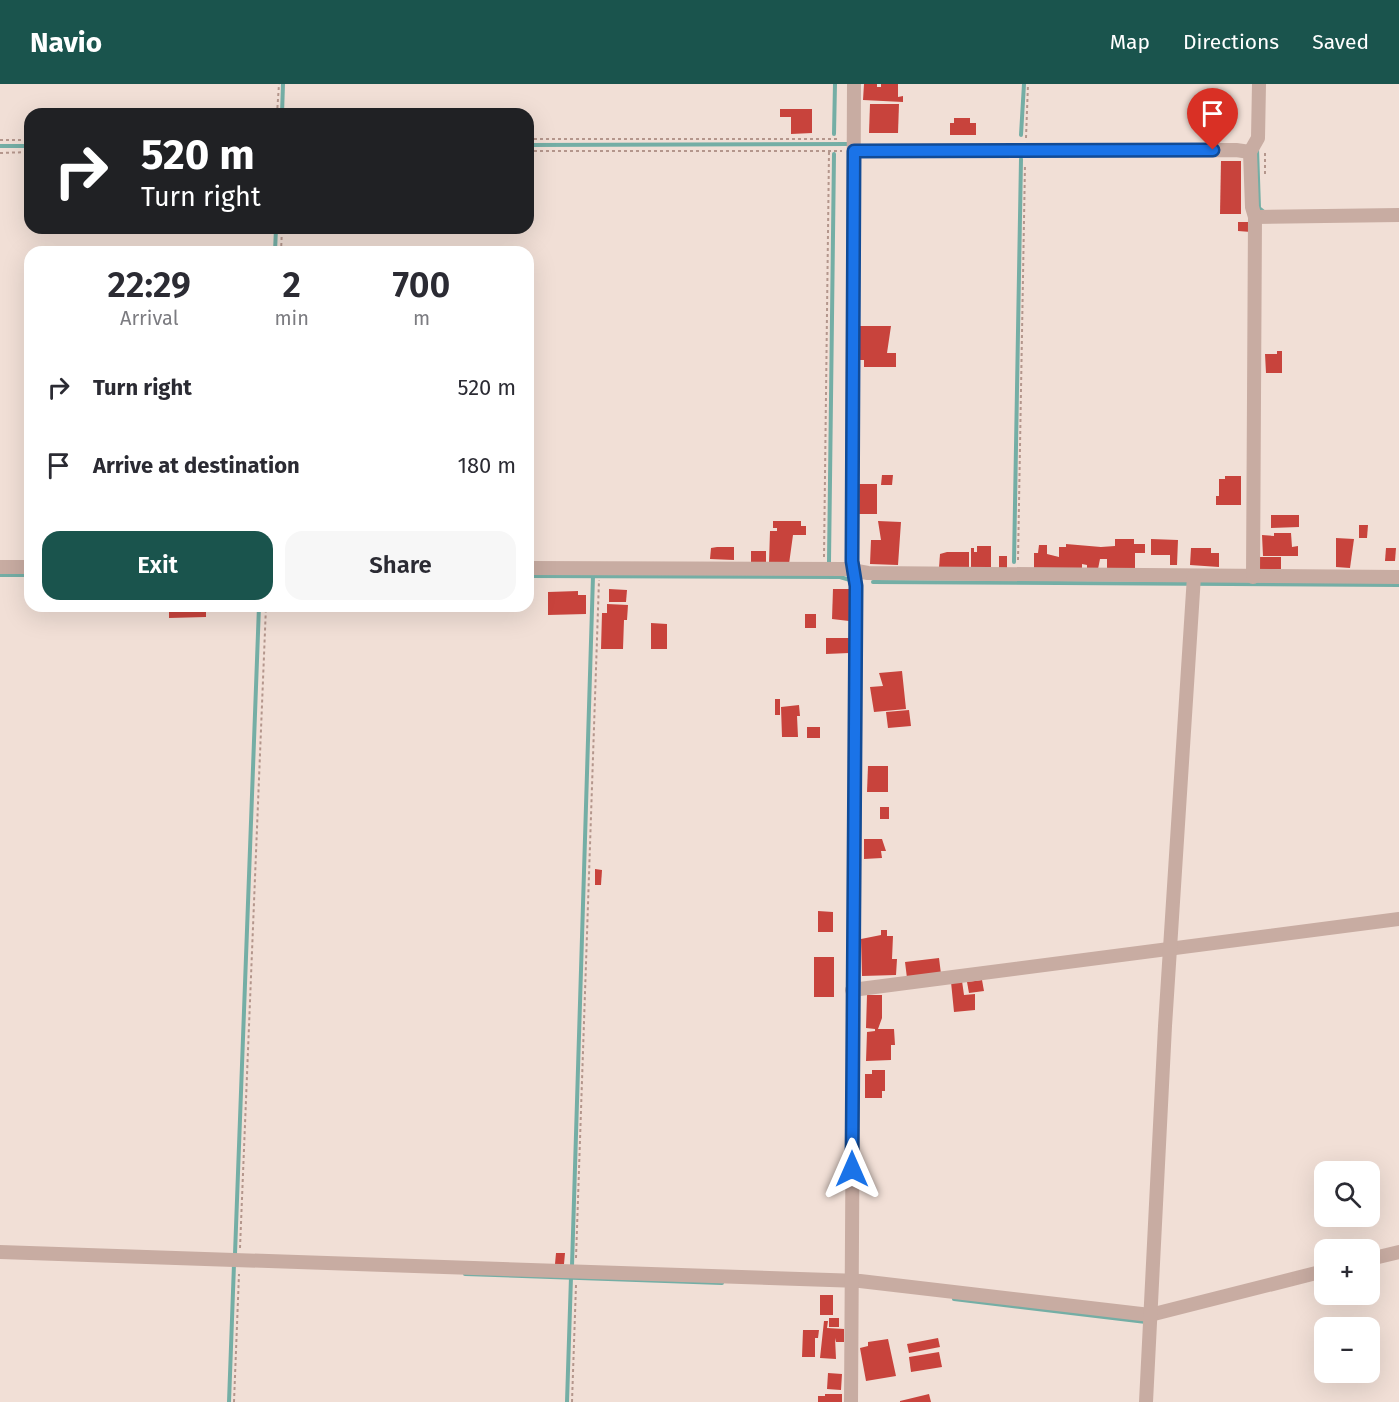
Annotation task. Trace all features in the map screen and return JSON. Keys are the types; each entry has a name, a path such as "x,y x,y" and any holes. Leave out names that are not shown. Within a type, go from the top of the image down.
{"street":[{"path":"851,1402 856,990 856,586 852,561 854,84"},
{"path":"1253,577 1256,217 1252,207 1259,84"},
{"path":"854,146 1026,145 1236,150 1254,145"},
{"path":"1256,217 1399,215"},
{"path":"0,567 24,567"},
{"path":"534,568 824,569 868,573 1194,581 1253,577 1399,577"},
{"path":"1146,1402 1194,581"},
{"path":"856,990 1399,919"},
{"path":"0,1252 576,1277 854,1283 1150,1319 1314,1274"},
{"path":"1380,1257 1399,1252"}],"path":[{"path":"277,108 279,84"},
{"path":"1018,575 1028,84"},
{"path":"0,140 24,140"},
{"path":"1254,145 1265,141 1265,177"},
{"path":"534,151 829,151 854,146"},
{"path":"824,569 829,151"},
{"path":"0,153 24,152"},
{"path":"572,1402 599,581"},
{"path":"234,1402 266,612"}],"building":[{"path":"864,84 877,84 877,87 881,87 881,84 898,84 898,97 903,96 903,102 863,100"},
{"path":"870,104 899,104 898,133 869,133"},
{"path":"780,109 812,109 812,133 791,134 791,117 780,117"},
{"path":"954,118 970,118 970,123 976,123 976,135 950,135 950,123 954,123"},
{"path":"1221,161 1241,161 1241,214 1220,214"},
{"path":"1238,222 1251,222 1251,232 1238,231"},
{"path":"859,326 891,326 887,353 896,353 896,367 864,367 864,360 858,360"},
{"path":"1277,351 1282,351 1282,373 1266,373 1265,354 1277,354"},
{"path":"882,475 893,475 892,485 881,485"},
{"path":"1225,476 1241,476 1241,505 1216,505 1216,496 1219,496 1219,479 1225,479"},
{"path":"859,484 877,484 877,514 859,514"},
{"path":"1271,515 1299,515 1299,527 1271,528"},
{"path":"773,521 801,521 801,526 806,526 806,535 793,535 789,564 769,563 770,531 777,531 777,528 773,528"},
{"path":"878,521 901,522 898,565 870,564 871,540 881,540"},
{"path":"1359,525 1368,525 1367,538 1359,538"},
{"path":"1274,533 1291,533 1292,547 1298,546 1298,556 1263,556 1262,535 1274,536"},
{"path":"1336,538 1354,539 1350,568 1336,567"},
{"path":"1115,539 1134,539 1134,544 1145,544 1145,553 1135,553 1135,570 1107,570 1107,559 1100,559 1098,569 1087,569 1087,565 1082,564 1082,570 1034,569 1034,553 1038,553 1039,545 1047,545 1047,554 1059,557 1059,547 1066,547 1066,544 1115,546"},
{"path":"1151,539 1178,540 1177,565 1170,565 1170,555 1151,555"},
{"path":"977,546 991,546 991,567 971,568 971,548 977,552"},
{"path":"734,547 734,560 710,559 711,548"},
{"path":"1191,548 1211,548 1211,553 1219,553 1219,567 1190,565"},
{"path":"1386,548 1396,548 1395,561 1385,561"},
{"path":"751,551 766,551 766,562 751,562"},
{"path":"969,552 969,568 939,568 940,554"},
{"path":"999,556 1007,556 1007,569 999,569"},
{"path":"1257,557 1281,557 1281,569 1257,569"},
{"path":"609,589 627,590 626,602 609,602"},
{"path":"833,589 850,589 849,621 832,619"},
{"path":"578,591 578,595 586,595 586,614 548,615 548,592"},
{"path":"607,604 628,605 627,620 624,620 623,649 601,649 602,613 607,613"},
{"path":"169,612 206,612 206,617 169,618"},
{"path":"805,614 816,614 816,628 805,628"},
{"path":"651,623 667,624 667,649 651,649"},
{"path":"826,638 850,638 849,653 826,654"},
{"path":"902,671 906,709 874,712 870,687 883,686 879,673"},
{"path":"775,699 780,699 780,715 775,715"},
{"path":"799,705 798,737 782,737 781,707"},
{"path":"909,710 911,726 888,728 886,712"},
{"path":"807,727 820,727 820,738 807,738"},
{"path":"868,766 888,766 888,792 867,792"},
{"path":"880,807 889,807 889,819 880,819"},
{"path":"864,839 882,839 886,851 881,851 882,858 864,859"},
{"path":"595,869 602,870 601,885 595,885"},
{"path":"818,911 833,912 833,932 818,932"},
{"path":"881,930 887,930 887,936 893,936 892,959 897,959 896,975 862,976 861,939 881,935"},
{"path":"814,957 834,957 834,997 814,997"},
{"path":"939,958 941,974 907,978 905,962"},
{"path":"982,980 984,991 969,993 967,982"},
{"path":"962,981 964,995 975,994 975,1010 954,1012 951,982"},
{"path":"867,995 882,995 882,1018 878,1029 894,1029 895,1045 891,1045 891,1060 866,1061 867,1032 875,1031 875,1029 866,1028"},
{"path":"872,1070 885,1070 885,1091 882,1091 882,1098 865,1098 865,1074 872,1074"},
{"path":"556,1253 565,1253 564,1264 555,1264"},
{"path":"820,1295 833,1295 833,1315 820,1315"},
{"path":"829,1318 839,1318 839,1327 829,1327"},
{"path":"824,1321 828,1321 827,1328 844,1329 844,1342 836,1342 835,1338 836,1359 820,1358"},
{"path":"803,1330 819,1330 818,1338 815,1338 815,1357 802,1357"},
{"path":"938,1338 940,1347 909,1353 907,1344"},
{"path":"888,1339 896,1376 866,1381 860,1348 868,1346 868,1342"},
{"path":"939,1352 942,1367 911,1372 909,1357"},
{"path":"828,1373 842,1374 841,1390 827,1389"},
{"path":"825,1394 842,1394 842,1402 818,1402 818,1396 825,1396"},
{"path":"929,1394 931,1402 900,1402 900,1401"}],"waterway":[{"path":"282,108 283,84"},
{"path":"834,134 835,84"},
{"path":"1021,135 1024,84"},
{"path":"534,145 851,144"},
{"path":"0,146 24,146"},
{"path":"1257,148 1259,208 1264,212"},
{"path":"829,562 834,154"},
{"path":"1014,562 1021,159"},
{"path":"275,246 276,234"},
{"path":"0,575 24,575"},
{"path":"534,576 840,577 850,580"},
{"path":"572,1266 593,576"},
{"path":"873,582 1399,585"},
{"path":"235,1254 259,612"},
{"path":"229,1402 234,1264"},
{"path":"465,1274 722,1283"},
{"path":"567,1402 571,1277"},
{"path":"954,1299 1146,1322"}],"route":[{"path":"852,1169 856,586 852,566 854,151 1213,150"}]}
